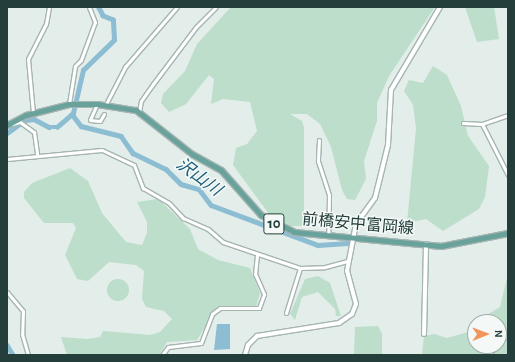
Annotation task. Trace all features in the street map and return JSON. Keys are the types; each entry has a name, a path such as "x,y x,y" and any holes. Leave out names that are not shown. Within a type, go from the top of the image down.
{"main road":[{"name":"10","path":"8,125 34,113 70,104"},
{"name":"前橋安中富岡線","path":"70,104 106,104 139,112 192,154 221,170 261,215 277,226 294,232 446,245 508,232"}],"street":[{"path":"34,113 28,59 46,24 49,7"},
{"path":"70,104 75,66 81,60 95,22 89,7"},
{"path":"106,104 125,67 177,7"},
{"path":"139,112 141,101 153,84 169,68 196,27 216,7"},
{"path":"245,355 248,345 257,336 348,319 356,304 348,280 348,261 358,219 372,203 378,186 388,146 391,90 440,7"},
{"path":"97,104 90,120 100,122 104,114"},
{"path":"463,123 482,124 508,115"},
{"path":"8,125 20,122 34,132 37,154"},
{"path":"482,124 508,175"},
{"path":"319,140 318,161 329,195 328,234"},
{"path":"7,159 37,154 95,149 117,156 135,167 143,188 169,203 183,218 208,229 223,242 257,255 300,268 324,267 348,261"},
{"path":"424,334 426,244"},
{"path":"162,355 168,347 201,343 210,319 220,308 259,308 264,294 255,274 257,255"},
{"path":"286,314 300,268"},
{"path":"7,292 23,311 22,334 28,355"}],"green space":[{"path":"231,7 435,7 389,76 377,103 377,121 364,161 366,179 355,200 347,199 342,190 331,147 320,124 307,114 290,114 302,121 304,127 304,226 291,226 269,214 233,165 236,148 247,144 257,131 250,102 223,99 211,104 214,79 209,75 186,104 169,112 161,103 163,94 185,71 197,44"},
{"path":"465,7 494,7 499,39 477,42"},
{"path":"433,66 447,75 461,106 468,136 489,166 485,197 479,209 443,231 426,219 407,223 416,128 413,105 404,91 409,80 423,83"},
{"path":"70,168 88,181 102,213 126,242 142,245 147,233 147,222 137,202 158,199 190,229 198,249 218,260 250,268 260,293 256,307 218,306 197,340 167,342 159,355 67,355 61,337 87,339 100,337 103,331 150,335 160,332 172,319 164,311 146,307 142,299 144,271 136,265 109,262 88,281 77,279 65,255 76,228 73,223 44,223 24,198 24,192 32,183"},
{"path":"508,274 508,355 422,355 424,336 434,334 447,338 467,332 467,354 507,354 507,314 488,314 500,307"},
{"path":"318,276 330,283 341,316 336,316 335,309 318,292 302,297 295,320 290,314 305,279"},
{"path":"118,279 122,280 128,286 128,294 122,300 118,301 114,300 108,294 107,290 108,286 114,280"},
{"path":"378,326 382,334 382,355 354,355 355,327"}],"water":[{"path":"217,324 230,324 230,349 214,350"}],"waterway":[{"path":"7,133 25,120 34,119 49,127 57,127 73,113 83,70 114,40 113,20 103,16 98,7"},
{"name":"沢山川","path":"72,114 81,126 121,136 133,153 166,169 181,184 199,189 211,205 318,245 347,243"},
{"path":"7,345 13,355"}]}
